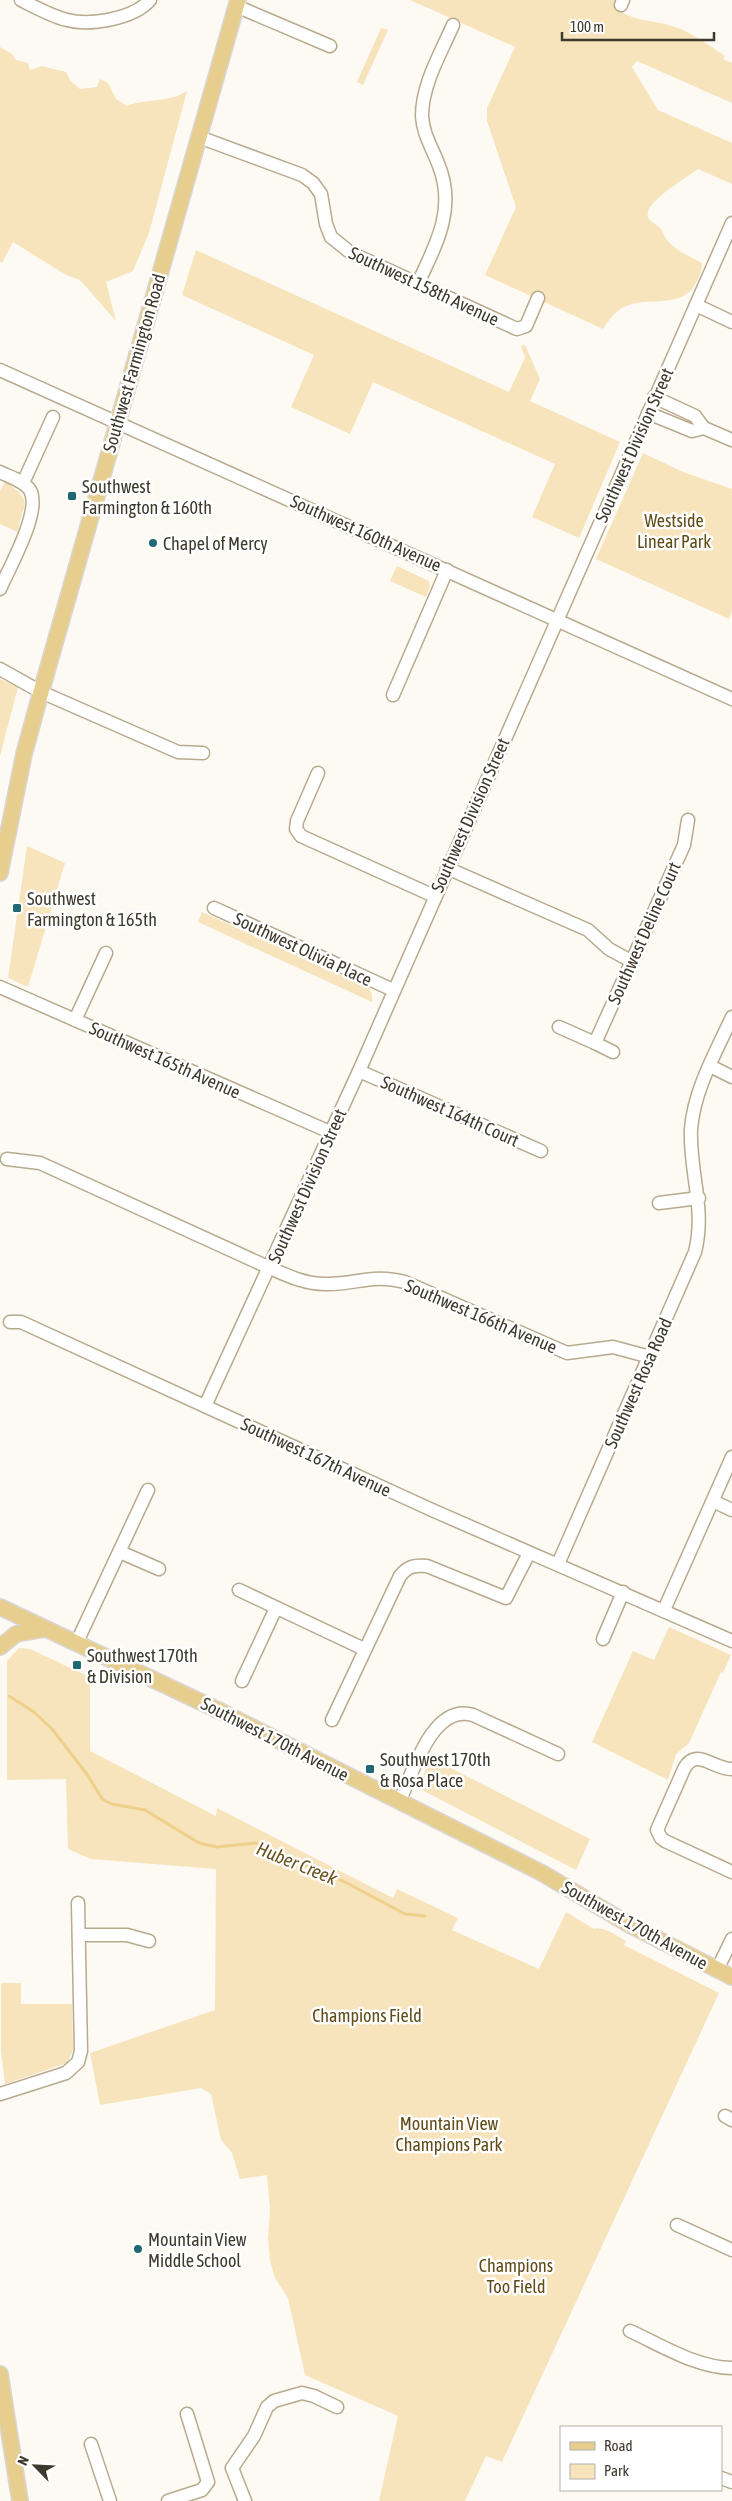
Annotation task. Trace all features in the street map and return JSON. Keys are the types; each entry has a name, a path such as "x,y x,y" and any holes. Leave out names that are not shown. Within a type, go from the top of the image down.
{"main road":[{"name":"Southwest Farmington Road","path":"0,873 24,754 40,692 237,3"},
{"name":"Southwest 170th Avenue","path":"0,1607 176,1689 542,1874 630,1925 732,1977"},
{"path":"0,1647 11,1636 45,1629"},
{"path":"0,2374 20,2501"}],"street":[{"path":"20,0 63,19 74,21 126,16 139,10 150,0"},
{"path":"237,3 330,46"},
{"path":"418,283 438,242 446,209 444,180 423,129 423,103 431,74 453,25"},
{"name":"Southwest 158th Avenue","path":"199,137 302,174 313,183 321,194 326,224 331,237 351,253 510,327 523,329 526,326 538,298"},
{"name":"Southwest Division Street","path":"204,1406 270,1268 359,1071 434,896 732,223"},
{"path":"696,305 732,322"},
{"name":"Southwest 160th Avenue","path":"0,370 118,421 732,699"},
{"path":"654,398 695,416 704,428 732,440"},
{"path":"648,413 692,431 704,428"},
{"path":"22,483 53,417"},
{"path":"0,472 22,483 32,496 31,516 0,589"},
{"path":"393,695 447,570"},
{"path":"0,669 40,692 178,752 202,753"},
{"path":"318,773 297,821 298,832 305,838 434,896"},
{"name":"Southwest Deline Court","path":"595,1043 684,845 688,820"},
{"path":"447,868 588,930 609,950 631,961"},
{"name":"Southwest Olivia Place","path":"214,908 393,990"},
{"path":"75,1020 106,954"},
{"name":"Southwest 165th Avenue","path":"0,987 330,1132"},
{"name":"Southwest Rosa Road","path":"558,1564 695,1252 698,1238 699,1198 691,1128 700,1091 732,1017"},
{"path":"559,1027 613,1052"},
{"path":"710,1066 732,1076"},
{"name":"Southwest 164th Court","path":"359,1071 541,1151"},
{"name":"Southwest 166th Avenue","path":"7,1160 40,1163 270,1268 306,1282 326,1284 374,1278 391,1278 405,1282 567,1353 613,1347 650,1357"},
{"path":"659,1203 699,1198"},
{"name":"Southwest 167th Avenue","path":"10,1322 21,1322 529,1553 623,1592 732,1641"},
{"path":"664,1610 732,1458"},
{"path":"76,1644 148,1490"},
{"path":"713,1501 732,1510"},
{"path":"120,1552 160,1570"},
{"path":"332,1720 400,1576 407,1568 427,1566 506,1598 529,1553"},
{"path":"239,1590 364,1649"},
{"path":"603,1639 623,1592"},
{"path":"242,1681 276,1608"},
{"path":"399,1802 430,1736 449,1716 459,1713 473,1715 558,1754"},
{"path":"732,1769 721,1768 700,1758 692,1758 684,1769 656,1831 660,1838 732,1872"},
{"path":"0,2094 66,2073 78,2062 81,2051 78,1903"},
{"path":"79,1934 127,1935 149,1941"},
{"path":"718,1970 732,1939"},
{"path":"677,2225 732,2250"},
{"path":"630,2330 703,2364 719,2368 732,2368"},
{"path":"245,2501 232,2468 254,2436 270,2404 287,2396 302,2393 314,2396 337,2407"},
{"path":"168,2501 202,2490 208,2482 187,2414"},
{"path":"91,2444 110,2501"}],"green space":[{"path":"410,0 619,0 620,11 637,19 683,30 725,56 723,59 732,63 732,103 637,61 632,67 658,110 732,143 732,184 698,169 667,191 652,204 648,211 649,219 660,228 674,247 702,263 700,275 691,290 675,299 644,302 624,307 610,319 603,329 485,275 516,207 487,121 487,108 515,47"},
{"path":"381,28 388,30 363,85 357,82"},
{"path":"0,47 12,54 16,60 28,63 30,70 42,66 66,72 70,80 80,89 97,87 100,79 108,83 116,99 127,106 173,97 187,91 149,233 133,271 106,282 116,321 80,280 66,275 13,242 2,263 0,262"},
{"path":"196,250 509,392 525,358 521,346 525,345 540,379 530,401 620,442 579,538 532,517 555,464 373,382 350,434 291,407 314,355 182,295"},
{"name":"Westside Linear Park","path":"643,453 683,472 732,489 732,611 729,619 596,559"},
{"path":"5,481 24,499 25,504 18,532 0,524 0,491"},
{"path":"397,566 429,581 430,586 426,597 390,581"},
{"path":"0,679 18,687 0,756"},
{"path":"27,846 65,863 28,987 8,978"},
{"path":"202,912 369,988 372,994 372,1002 198,922"},
{"path":"669,1627 731,1655 723,1673 721,1672 689,1743 676,1754 668,1780 592,1742 633,1651 654,1660"},
{"name":"Mountain View Champions Park","path":"19,1648 30,1649 90,1677 90,1751 216,1816 217,1808 393,1898 397,1889 458,1918 452,1930 539,1969 566,1912 594,1929 602,1928 610,1932 626,1941 624,1945 719,1993 502,2462 486,2456 465,2501 379,2501 398,2416 305,2375 288,2298 275,2278 270,2260 268,2239 270,2209 267,2175 240,2179 232,2153 221,2140 211,2094 201,2088 100,2105 90,2053 215,2010 216,1869 91,1859 68,1849 66,1779 7,1780 7,1661"},
{"path":"431,1758 590,1839 576,1870 418,1788"},
{"path":"1,1983 21,1983 21,2004 72,2004 73,2050 67,2063 5,2084 1,2051"}],"waterway":[{"name":"Huber Creek","path":"9,1696 34,1712 52,1729 86,1773 103,1800 112,1804 145,1810 199,1843 217,1847 256,1843 345,1882 405,1914 425,1916"}],"place":[{"name":"Southwest Farmington & 160th","path":"72,496"},
{"name":"Chapel of Mercy","path":"153,543"},
{"name":"Southwest Farmington & 165th","path":"17,908"},
{"name":"Southwest 170th & Division","path":"77,1665"},
{"name":"Southwest 170th & Rosa Place","path":"370,1769"},
{"name":"Mountain View Middle School","path":"138,2249"}],"park label":[{"name":"Champions Field","path":"367,2015"},
{"name":"Champions Too Field","path":"516,2275"}]}
